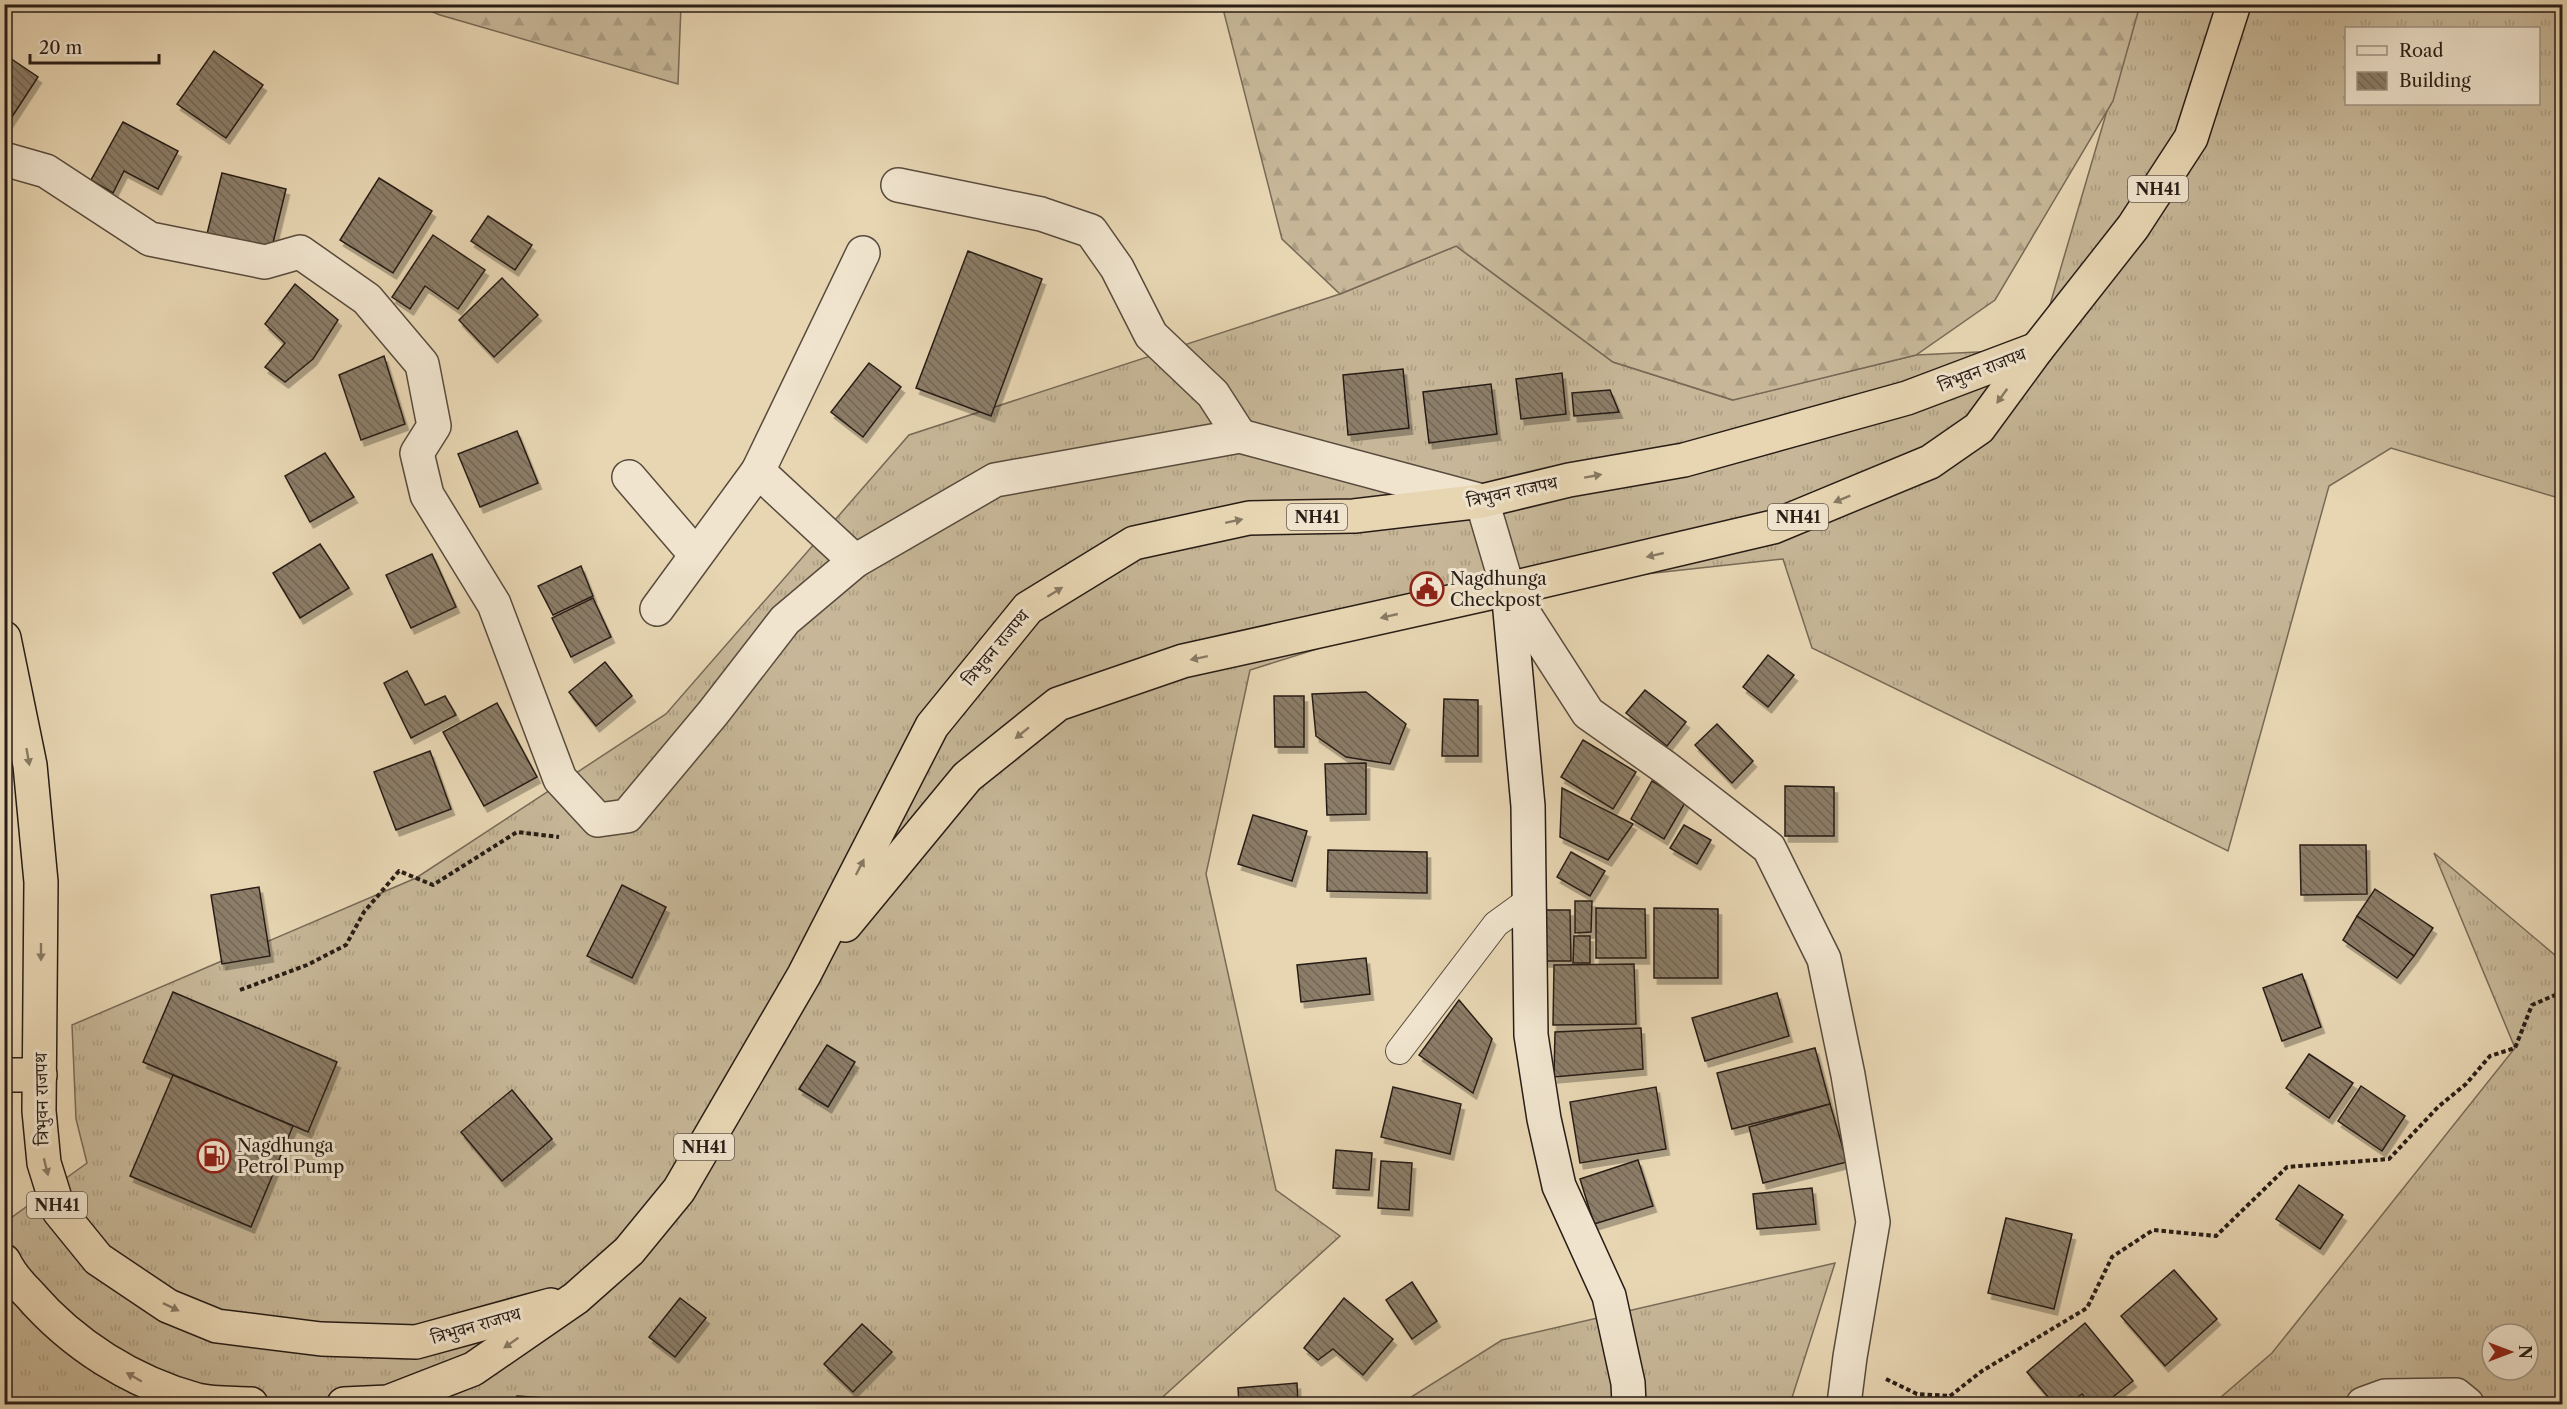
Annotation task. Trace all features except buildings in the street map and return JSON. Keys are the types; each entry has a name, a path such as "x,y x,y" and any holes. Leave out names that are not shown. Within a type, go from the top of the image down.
{"highway":[{"name":"NH41","path":"2037,349 2133,227 2191,138 2234,4"},
{"name":"त्रिभुवन राजपथ","path":"344,1404 388,1402 473,1369 576,1298 629,1251 679,1190 804,975 932,726 1028,608 1134,543 1249,518 1354,516 1482,501 1569,480 1684,460 1907,398 2037,349"},
{"name":"त्रिभुवन राजपथ","path":"804,975 967,777 1058,704 1183,661 1508,590 1773,527 1930,462 1979,428 2037,349"},
{"name":"त्रिभुवन राजपथ","path":"4,638 30,765 41,882 39,1111 44,1164 59,1211 98,1259 168,1306 217,1326 321,1339 416,1342 576,1298"},
{"path":"4,1075 40,1075"},
{"path":"4,1262 9,1272 43,1311 90,1351 144,1382 199,1401 251,1404"}],"street":[{"path":"4,159 46,171 150,239 265,262 300,252 367,299 422,364 434,426 417,453 427,495 494,604 560,779 598,820 627,816 713,713 784,620 855,561 995,480 1240,436 1482,501 1508,590 1528,806 1532,1035 1544,1119 1559,1186 1609,1296 1628,1383 1629,1404"},
{"path":"898,185 1041,214 1091,231 1117,268 1151,335 1213,394 1240,436"},
{"path":"657,609 758,471 863,253"},
{"path":"758,471 855,561"},
{"path":"629,477 696,555"},
{"path":"1508,590 1588,713 1666,768 1769,848 1824,959 1848,1075 1873,1222 1844,1404"},
{"path":"2363,1404 2385,1395 2456,1395 2467,1404"}],"lane":[{"path":"1399,1051 1496,924 1529,900"}],"path":[{"path":"240,990 307,965 346,945 364,912 399,871 433,885 517,832 559,837 598,820"},
{"path":"1850,1357 1878,1375 1917,1394 1950,1396 1982,1371 2087,1308 2112,1257 2153,1230 2216,1236 2287,1167 2389,1159 2438,1107 2466,1084 2490,1056 2515,1048 2532,1005 2562,992"}],"green space":[{"path":"1222,4 2140,5 2113,101 1995,300 1916,355 1733,400 1613,362 1456,246 1340,294 1282,239"},
{"path":"416,5 681,5 678,84 440,15"},
{"path":"2138,5 2562,5 2562,499 2391,448 2329,486 2228,851 1812,648 1783,559 1508,589 1250,670 1206,874 1276,1190 1340,1236 1155,1404 5,1404 4,1223 87,1163 76,1119 72,1025 416,878 666,714 909,435 1340,294 1456,246 1613,362 1732,400 1916,355 2037,349"},
{"path":"2434,853 2562,961 2562,1404 2213,1404 2272,1353 2515,1048"},
{"path":"1835,1263 1790,1404 1400,1404 1502,1340"}],"place":[{"name":"Nagdhunga Checkpost","path":"1427,589"},
{"name":"Nagdhunga Petrol Pump","path":"214,1156"}]}
